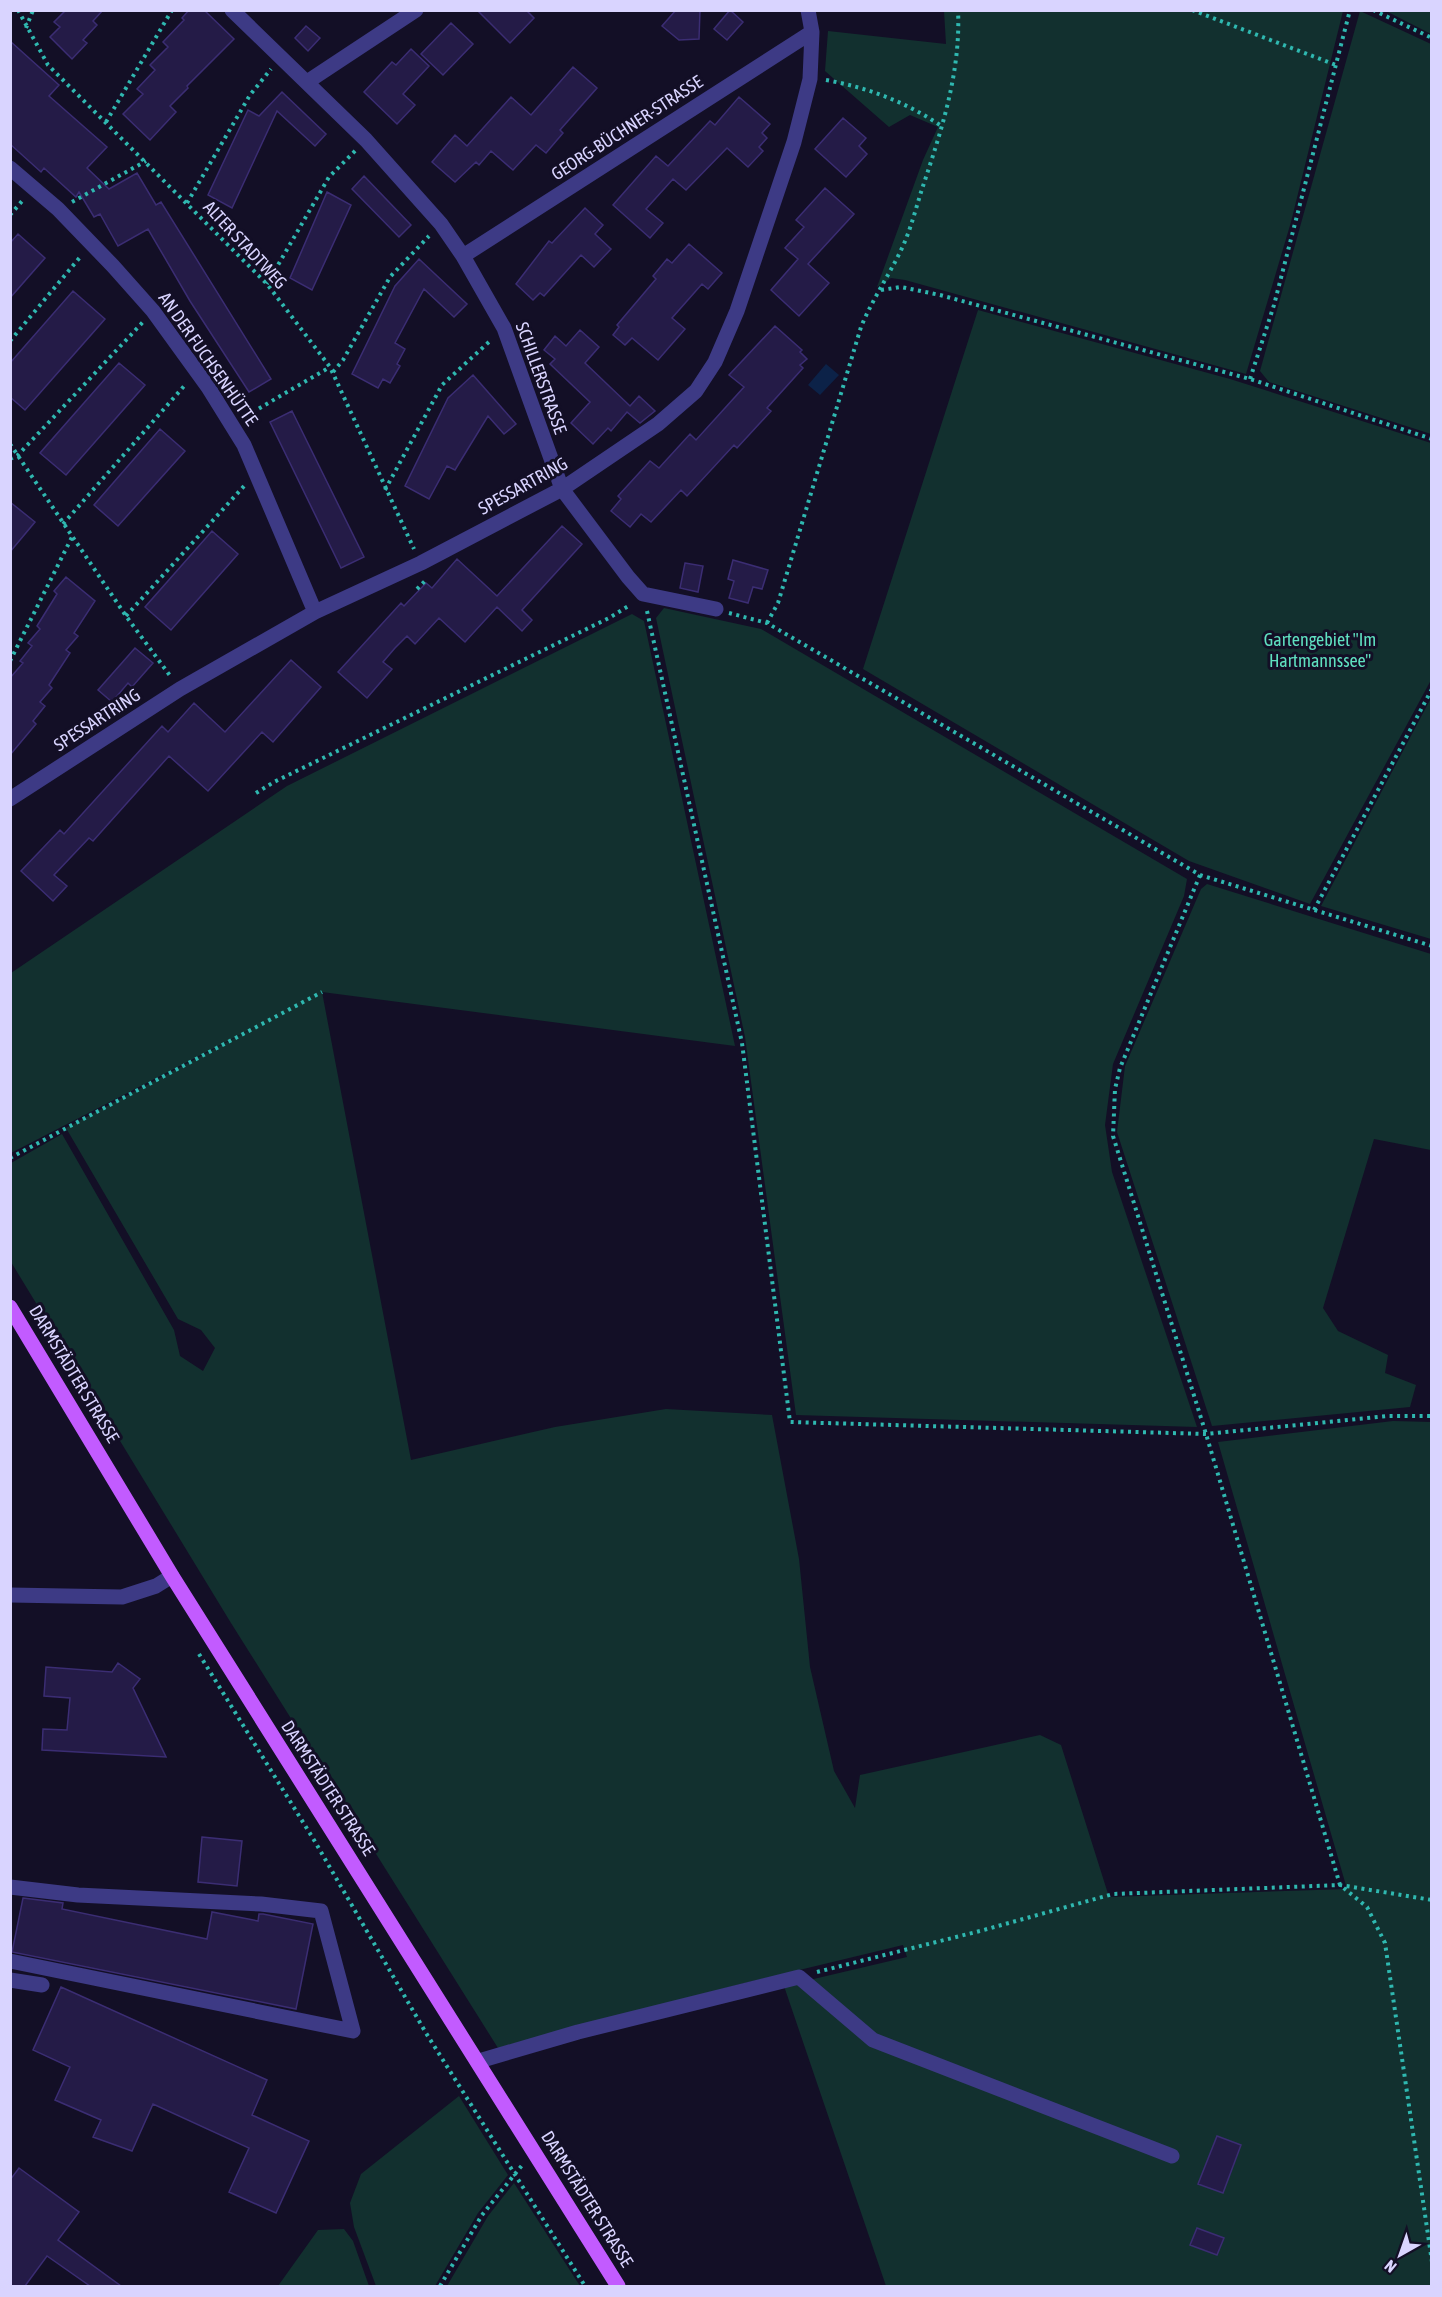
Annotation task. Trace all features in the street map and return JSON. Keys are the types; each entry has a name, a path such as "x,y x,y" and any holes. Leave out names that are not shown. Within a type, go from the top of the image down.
{"main road":[{"name":"DARMSTÄDTER STRASSE","path":"10,1307 172,1576 479,2061 618,2286"}],"street":[{"name":"SCHILLERSTRASSE","path":"232,10 366,140 441,224 463,256 504,328 562,489 585,523 643,594"},
{"path":"308,82 416,10"},
{"name":"SPESSARTRING","path":"13,792 180,689 315,612 421,563 562,489 658,424 696,391 716,362 737,311 786,165 810,79 812,32 808,10"},
{"name":"GEORG-BÜCHNER-STRASSE","path":"463,256 812,32"},
{"name":"AN DER FUCHSENHÜTTE","path":"10,168 58,209 153,311 232,424 256,473 315,612"},
{"path":"643,594 716,609"},
{"path":"10,1595 122,1597 156,1586 172,1576"},
{"path":"10,1887 78,1895 261,1904 321,1911 353,2031 49,1971 10,1961"},
{"path":"479,2061 578,2032 799,1977 873,2040 1172,2156"},
{"path":"10,1980 42,1985"}],"path":[{"name":"ALTER STADTWEG","path":"18,10 48,65 267,284 331,369 385,490 421,563"},
{"path":"26,28 33,10"},
{"path":"106,122 172,10"},
{"path":"767,623 778,603 861,327 872,300 880,291 904,244 943,127 957,52 958,10"},
{"path":"1192,10 1336,65"},
{"path":"1250,379 1274,305 1350,10"},
{"path":"1373,10 1431,39"},
{"path":"187,203 250,95 281,58"},
{"path":"810,79 876,92 916,109 943,127"},
{"path":"267,284 329,177 366,140"},
{"path":"58,209 146,161"},
{"path":"232,424 331,369 343,360 390,277 441,224"},
{"path":"10,341 92,243"},
{"path":"880,291 901,287 940,295 1250,379 1431,439"},
{"path":"10,459 18,455 153,311"},
{"path":"385,490 442,385 504,328"},
{"path":"63,524 196,372"},
{"path":"10,444 126,616 180,689"},
{"path":"126,616 256,473"},
{"path":"10,660 72,537"},
{"path":"256,794 274,782 609,618 643,594 742,1043 790,1422 1206,1434 1388,1416 1431,1416"},
{"path":"716,609 767,623 1200,875 1431,946"},
{"path":"1314,910 1431,689"},
{"path":"1200,875 1120,1068 1115,1089 1113,1136 1206,1434 1340,1885 1367,1907 1386,1943 1431,2262"},
{"path":"10,1158 322,992"},
{"path":"194,1647 314,1840 426,2033 585,2286"},
{"path":"799,1977 1113,1894 1340,1885 1431,1900"},
{"path":"440,2286 482,2215 534,2153"}],"green space":[{"path":"944,11 1343,11 1291,222 1246,374 905,280 891,278 877,287 923,160 938,127 910,115 889,127 825,71 828,31 946,44"},
{"path":"1360,11 1431,44 1431,434 1269,382 1260,371"},
{"path":"1386,11 1431,11 1431,34"},
{"name":"Gartengebiet \"Im Hartmannssee\"","path":"978,310 1230,379 1431,443 1431,680 1310,904 1189,861 863,669"},
{"path":"664,608 761,629 1187,879 1184,896 1113,1064 1105,1125 1112,1172 1197,1427 796,1415 745,1037 656,618"},
{"path":"632,614 644,621 735,1046 322,992 411,1460 555,1427 666,1409 772,1415 799,1559 810,1667 834,1771 855,1808 860,1775 1040,1735 1061,1745 1109,1897 1347,1889 1218,1442 1393,1421 1431,1422 1431,2286 886,2286 784,1986 907,1957 903,1945 745,1983 498,2048 231,1623 11,1262 11,1163 62,1134 174,1330 180,1356 203,1371 215,1348 201,1330 178,1319 66,1128 263,1023 11,1153 11,973 287,786"},
{"path":"1431,698 1432,939 1321,906"},
{"path":"1207,884 1431,954 1431,1150 1374,1139 1323,1308 1338,1331 1388,1355 1385,1373 1416,1385 1410,1407 1212,1426 1117,1132 1125,1066 1201,889"},
{"path":"459,2096 508,2175 478,2213 435,2286 376,2286 354,2227 350,2203 361,2174"},
{"path":"514,2183 580,2286 447,2286 488,2216"},
{"path":"344,2229 353,2241 369,2286 278,2286 318,2230"}],"water":[{"path":"826,364 839,375 820,395 808,385"}],"building":[{"path":"66,10 103,10 93,21 97,25 83,40 87,43 72,59 50,37 60,27 54,22"},
{"path":"189,10 204,10 234,39 170,106 176,112 150,140 123,114 143,94 137,89 155,70 150,65 168,47 163,42 184,20 182,18"},
{"path":"477,10 526,10 534,18 510,43"},
{"path":"676,10 700,10 699,39 679,40 662,26"},
{"path":"730,10 743,22 727,40 714,29"},
{"path":"451,23 473,44 443,75 421,54"},
{"path":"306,26 320,38 308,51 295,38"},
{"path":"10,41 59,85 49,96 107,147 87,168 109,189 137,173 156,205 161,202 271,379 249,392 190,301 148,229 118,246 100,214 94,217 79,192 76,197 44,168 41,172 10,144"},
{"path":"411,49 429,66 403,94 415,105 397,124 364,92 392,62 396,65"},
{"path":"573,67 597,88 560,130 563,133 546,153 536,145 513,170 491,151 479,165 476,162 455,182 432,162 455,135 467,146 511,97 531,115"},
{"path":"282,92 326,134 315,146 277,111 232,208 208,195 248,110 259,116"},
{"path":"739,97 770,124 762,133 767,138 759,147 763,151 748,167 727,148 686,190 673,179 646,209 663,223 650,238 613,205 656,156 668,166 710,121 715,125"},
{"path":"843,118 866,138 859,146 867,154 846,177 815,149"},
{"path":"364,176 411,225 399,237 352,189"},
{"path":"825,188 854,214 808,264 829,283 799,316 771,290 798,259 785,248 804,227 796,220"},
{"path":"327,192 351,205 312,290 290,278"},
{"path":"585,208 603,225 595,234 611,249 594,267 581,255 544,296 540,293 533,300 516,284 549,241 552,243"},
{"path":"18,234 45,258 10,298 10,243"},
{"path":"689,244 722,273 708,289 702,284 672,318 685,329 658,360 632,338 625,345 613,335 619,327 617,325 656,279 653,276 667,259 672,263"},
{"path":"419,259 467,304 454,317 424,289 395,343 405,349 397,364 400,366 390,383 383,379 378,388 352,374 395,286"},
{"path":"73,291 105,319 25,410 10,397 10,363"},
{"path":"775,326 802,350 800,352 807,359 800,365 803,368 767,408 771,411 737,448 734,445 687,496 681,490 651,522 641,514 630,527 611,511 621,499 618,496 650,461 659,468 690,434 696,440 744,387 729,375"},
{"path":"580,330 599,347 585,363 630,406 639,396 655,411 640,423 627,412 611,431 608,428 593,444 571,423 590,402 550,364 555,359 544,350 555,336 566,346"},
{"path":"119,363 145,385 66,475 40,453"},
{"path":"473,375 516,424 504,434 488,416 455,470 447,466 429,499 405,486 448,398"},
{"path":"292,411 364,557 341,568 270,422"},
{"path":"160,429 185,451 118,526 94,505"},
{"path":"10,502 35,522 10,552"},
{"path":"562,526 582,544 522,610 532,620 522,631 497,607 465,642 439,618 415,644 407,636 395,648 383,662 392,669 367,698 338,672 401,603 404,606 426,583 432,588 457,559 497,596"},
{"path":"212,531 238,554 171,630 145,607"},
{"path":"733,560 768,570 762,589 753,587 748,603 729,598 734,581 728,579"},
{"path":"685,563 703,566 698,592 680,588"},
{"path":"66,577 95,601 74,633 78,636 66,650 70,653 49,685 52,688 40,702 45,706 33,721 36,724 10,755 10,678 23,663 20,661 32,646 28,643 40,629 37,626 57,594 54,591"},
{"path":"135,648 153,663 132,687 128,683 112,702 98,690"},
{"path":"291,660 321,687 273,742 262,732 208,791 169,756 93,841 89,838 54,875 67,886 53,901 21,871 60,830 64,834 162,726 168,732 194,703 225,732"},
{"path":"118,1663 140,1679 133,1688 166,1757 42,1750 43,1729 67,1730 70,1698 44,1696 46,1667 112,1672"},
{"path":"202,1837 242,1841 237,1886 198,1882"},
{"path":"23,1898 63,1903 62,1909 207,1939 212,1912 258,1921 259,1914 263,1914 313,1924 296,2009 12,1952"},
{"path":"61,1987 267,2080 252,2115 309,2141 276,2213 229,2192 249,2148 153,2104 132,2151 93,2137 101,2120 55,2100 70,2067 33,2050"},
{"path":"1217,2136 1241,2145 1223,2193 1198,2184"},
{"path":"19,2168 79,2212 58,2240 121,2286 90,2286 47,2256 25,2286 10,2286 10,2180"},
{"path":"1197,2228 1224,2238 1217,2255 1190,2245"}]}
